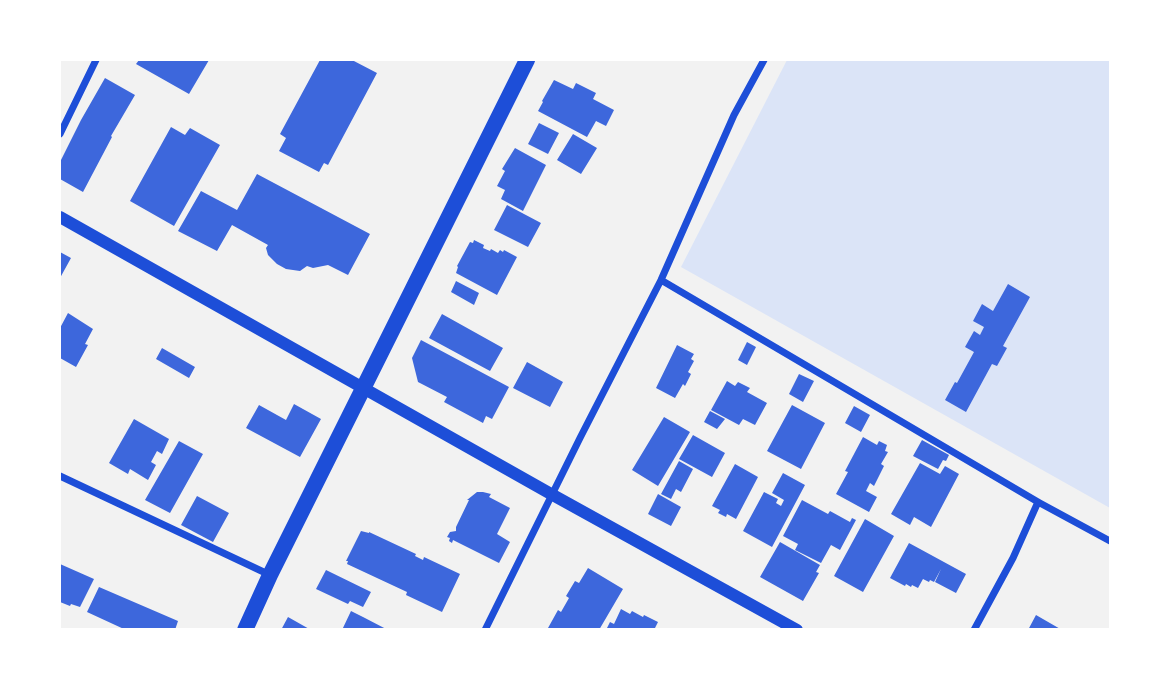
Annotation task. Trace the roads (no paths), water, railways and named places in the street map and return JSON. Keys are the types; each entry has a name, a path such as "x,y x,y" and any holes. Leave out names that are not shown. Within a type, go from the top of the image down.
{"highway":[{"path":"245,629 527,60"}],"street":[{"path":"60,134 96,60"},
{"path":"485,629 661,280 734,115 764,60"},
{"path":"60,217 551,494 797,629"},
{"path":"661,280 1038,502 1111,541"},
{"path":"60,476 270,575"},
{"path":"974,629 1013,558 1038,502"}]}
